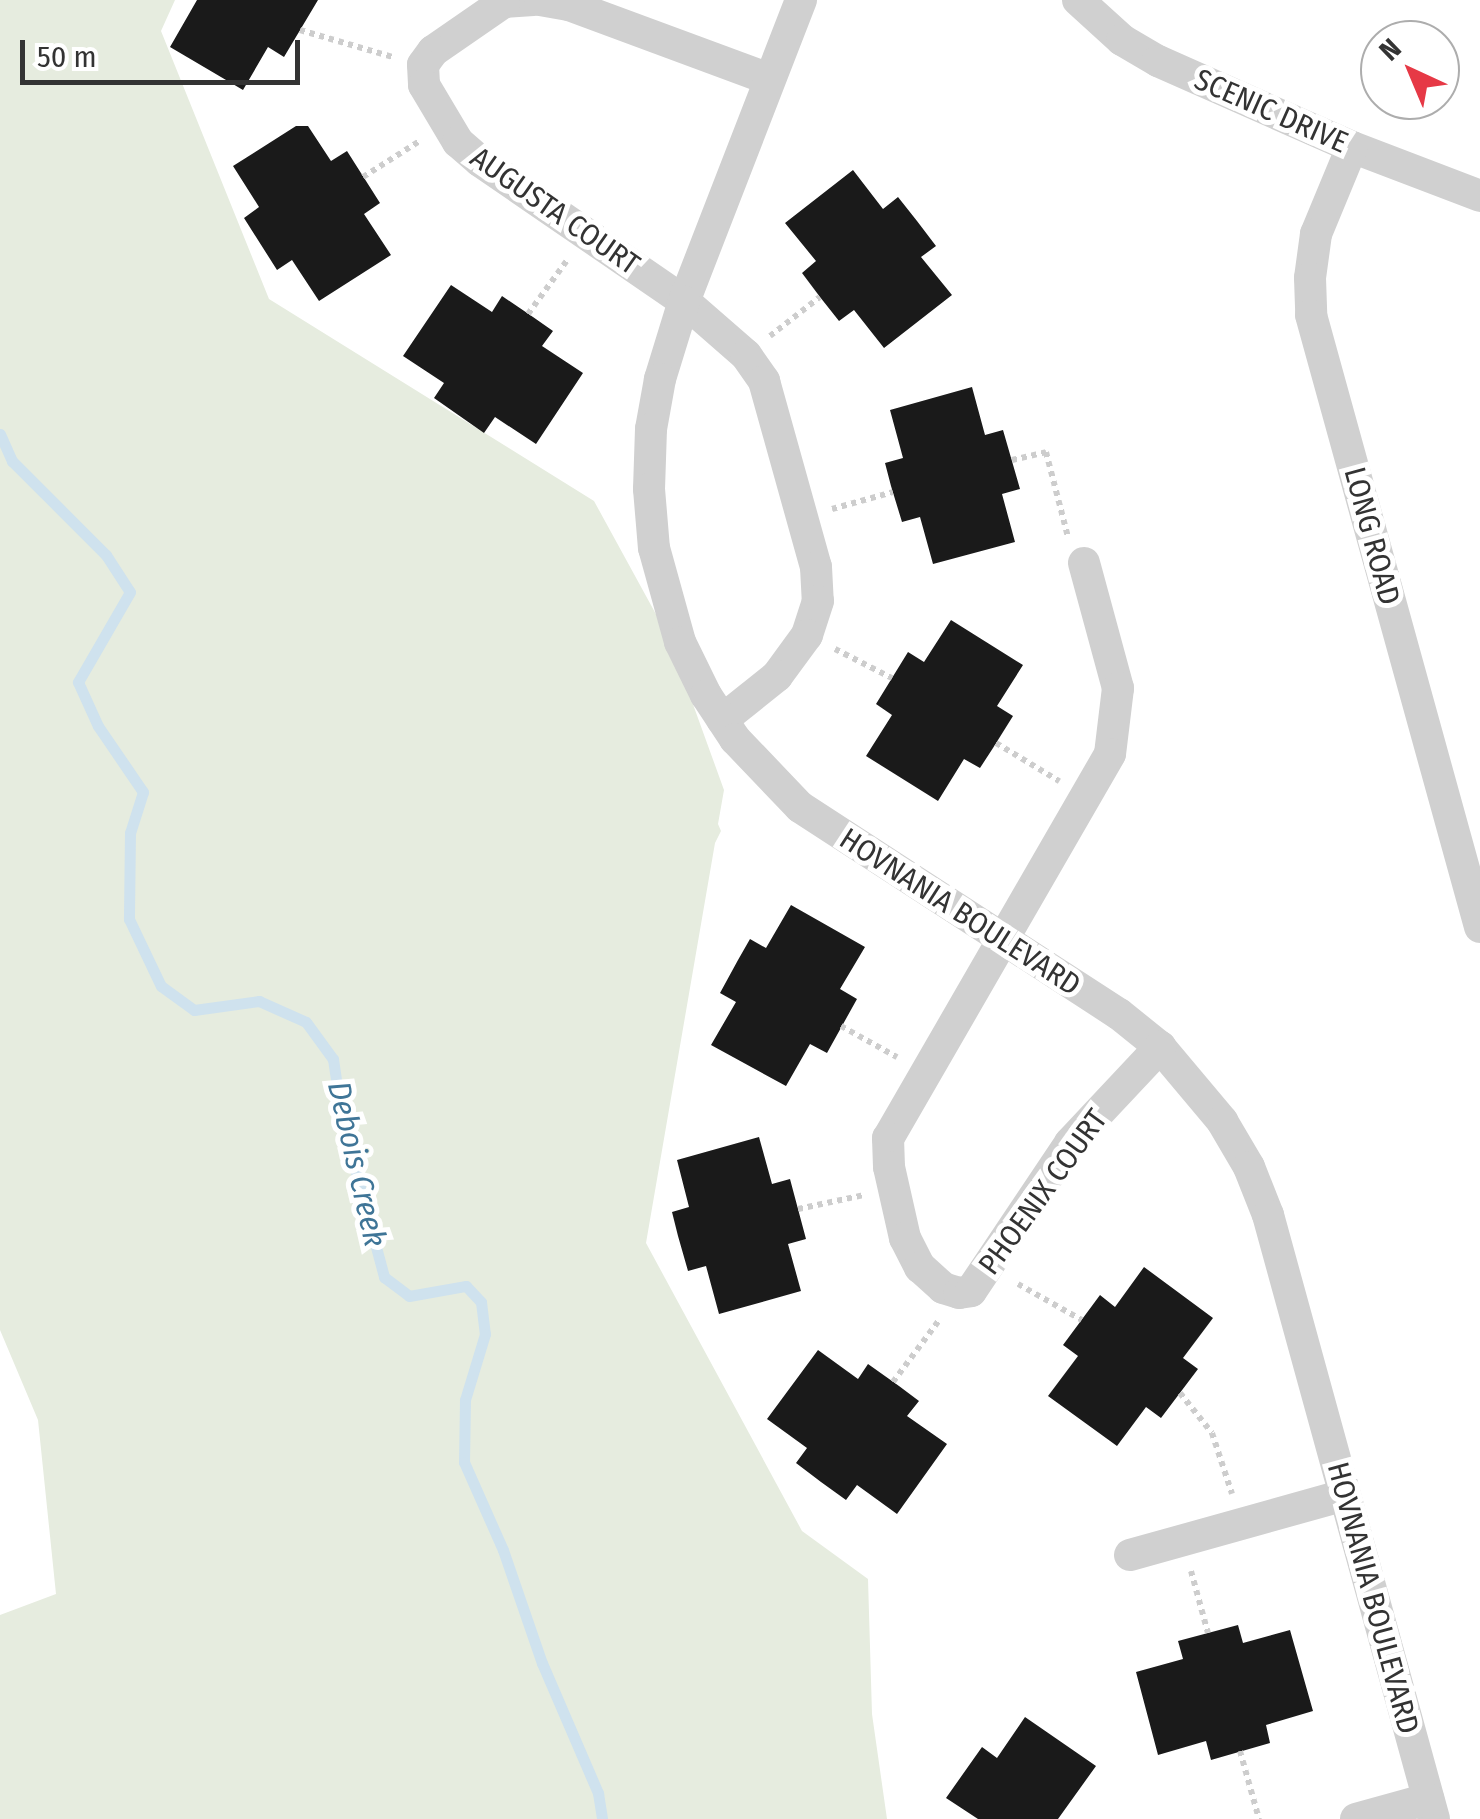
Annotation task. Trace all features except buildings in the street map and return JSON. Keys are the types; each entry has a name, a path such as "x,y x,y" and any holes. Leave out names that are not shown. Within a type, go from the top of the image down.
{"street":[{"path":"423,65 432,50 504,2 533,0"},
{"path":"540,0 569,5 769,79"},
{"name":"HOVNANIA BOULEVARD","path":"800,0 684,302 660,379 651,429 649,489 654,548 680,642 722,720 766,775 800,807 1119,1014 1160,1048 1222,1121 1249,1167 1268,1215 1431,1809"},
{"name":"SCENIC DRIVE","path":"1078,0 1122,40 1158,62 1352,147 1480,196"},
{"name":"AUGUSTA COURT","path":"423,65 424,86 458,142 684,302 746,355"},
{"name":"LONG ROAD","path":"1352,147 1316,234 1310,278 1311,315 1480,927"},
{"path":"722,720 777,676 807,636 818,602 816,567 764,380 746,355"},
{"path":"1002,938 1110,754 1118,688 1084,563"},
{"name":"PHOENIX COURT","path":"1002,938 888,1138 889,1167 906,1238 920,1267 943,1288 959,1293 971,1291 1070,1143 1160,1048"},
{"path":"1130,1556 1345,1496"},
{"path":"1356,1819 1431,1809"}],"path":[{"path":"300,30 423,65"},
{"path":"363,177 401,153"},
{"path":"528,314 556,278"},
{"path":"746,355 820,297"},
{"path":"1012,460 1046,452 1074,563 1084,563"},
{"path":"852,504 893,492"},
{"path":"854,658 892,678"},
{"path":"996,742 1042,771"},
{"path":"842,1026 878,1046"},
{"path":"798,1209 842,1200"},
{"path":"1033,1292 1082,1320"},
{"path":"893,1382 918,1348"},
{"path":"1180,1393 1212,1433 1225,1468"},
{"path":"1197,1592 1208,1633"},
{"path":"1240,1751 1259,1819"}],"shaded area":[{"path":"0,0 175,0 161,31 269,299 594,501 669,638 724,790 718,824 721,831 715,843 646,1243 802,1531 868,1579 872,1714 887,1819 0,1819 0,1615 56,1594 38,1420 0,1330"}],"waterway":[{"name":"Debois Creek","path":"0,434 12,461 106,555 130,592 78,682 98,726 143,792 130,833 129,919 161,986 194,1010 259,1001 306,1022 333,1059 342,1120 384,1277 409,1296 466,1286 481,1302 485,1334 465,1400 464,1462 503,1550 542,1663 598,1793 602,1819"}]}
